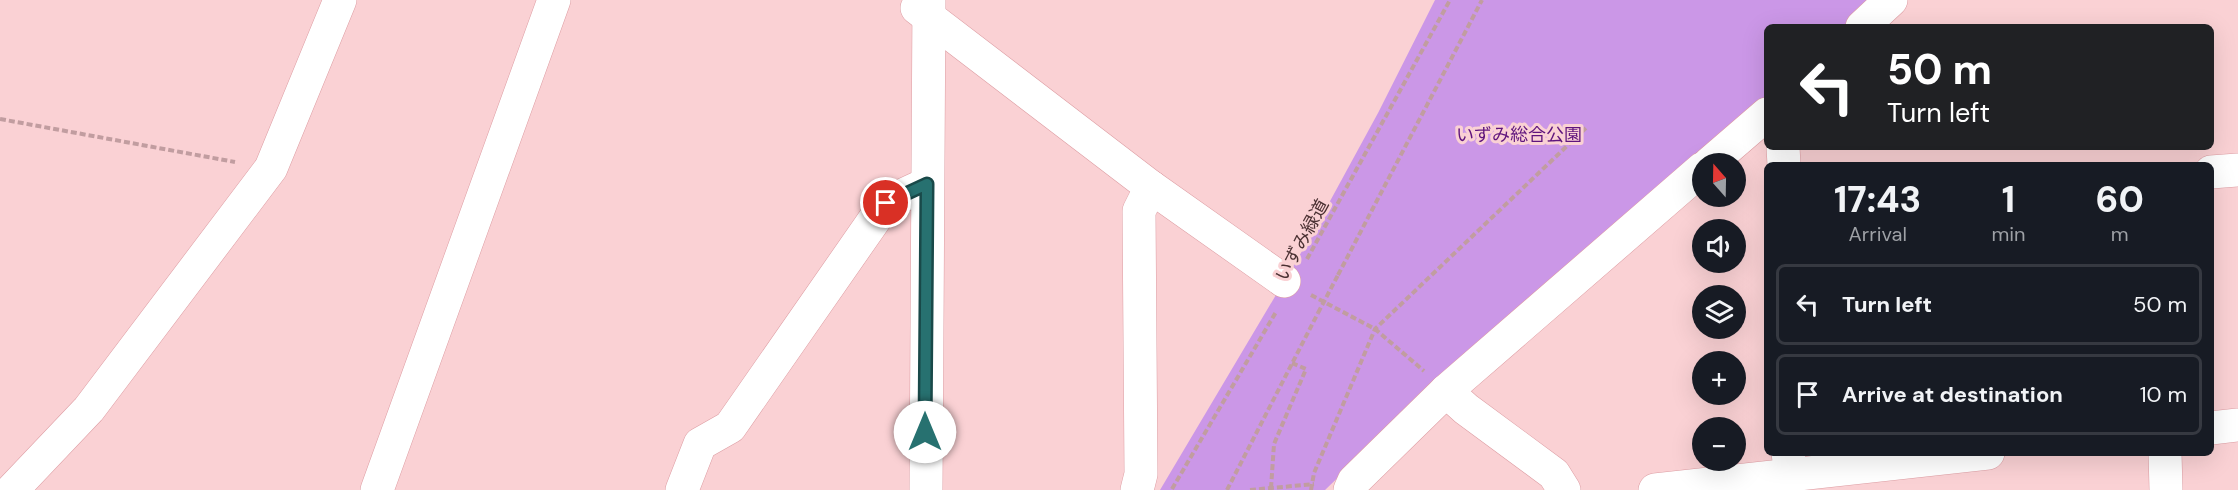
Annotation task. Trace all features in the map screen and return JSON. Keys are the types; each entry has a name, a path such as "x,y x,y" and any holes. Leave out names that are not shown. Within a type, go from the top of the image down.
{"street":[{"path":"12,490 89,409 271,168 340,0"},
{"path":"377,490 554,0"},
{"path":"1865,24 1892,0"},
{"path":"922,6 1152,187 1288,283"},
{"path":"922,6 927,184 926,490"},
{"path":"1722,153 1764,117"},
{"path":"2214,172 2238,170"},
{"path":"1350,490 1354,481 1446,391 1692,178"},
{"path":"682,490 699,444 730,427 886,203 927,184"},
{"path":"1137,490 1142,474 1139,211 1152,187"},
{"path":"1446,391 1466,409 1554,474 1564,490"},
{"path":"2214,428 2238,425"},
{"path":"1655,490 1790,464 1934,456"},
{"path":"2165,456 2166,490"}],"path":[{"name":"いずみ緑道","path":"1171,490 1450,0"},
{"path":"1227,490 1482,0"},
{"path":"0,119 271,168"},
{"path":"1311,490 1314,473 1375,329 1588,126"},
{"path":"1288,283 1375,329 1446,391"},
{"path":"1272,488 1274,444 1306,369 1292,363"}],"green space":[{"name":"いずみ総合公園","path":"1435,0 1876,0 1851,24 1764,24 1764,104 1706,153 1692,153 1692,165 1437,382 1325,490 1160,490 1311,236 1378,113"}],"route":[{"path":"886,203 927,184 925,432"}]}
